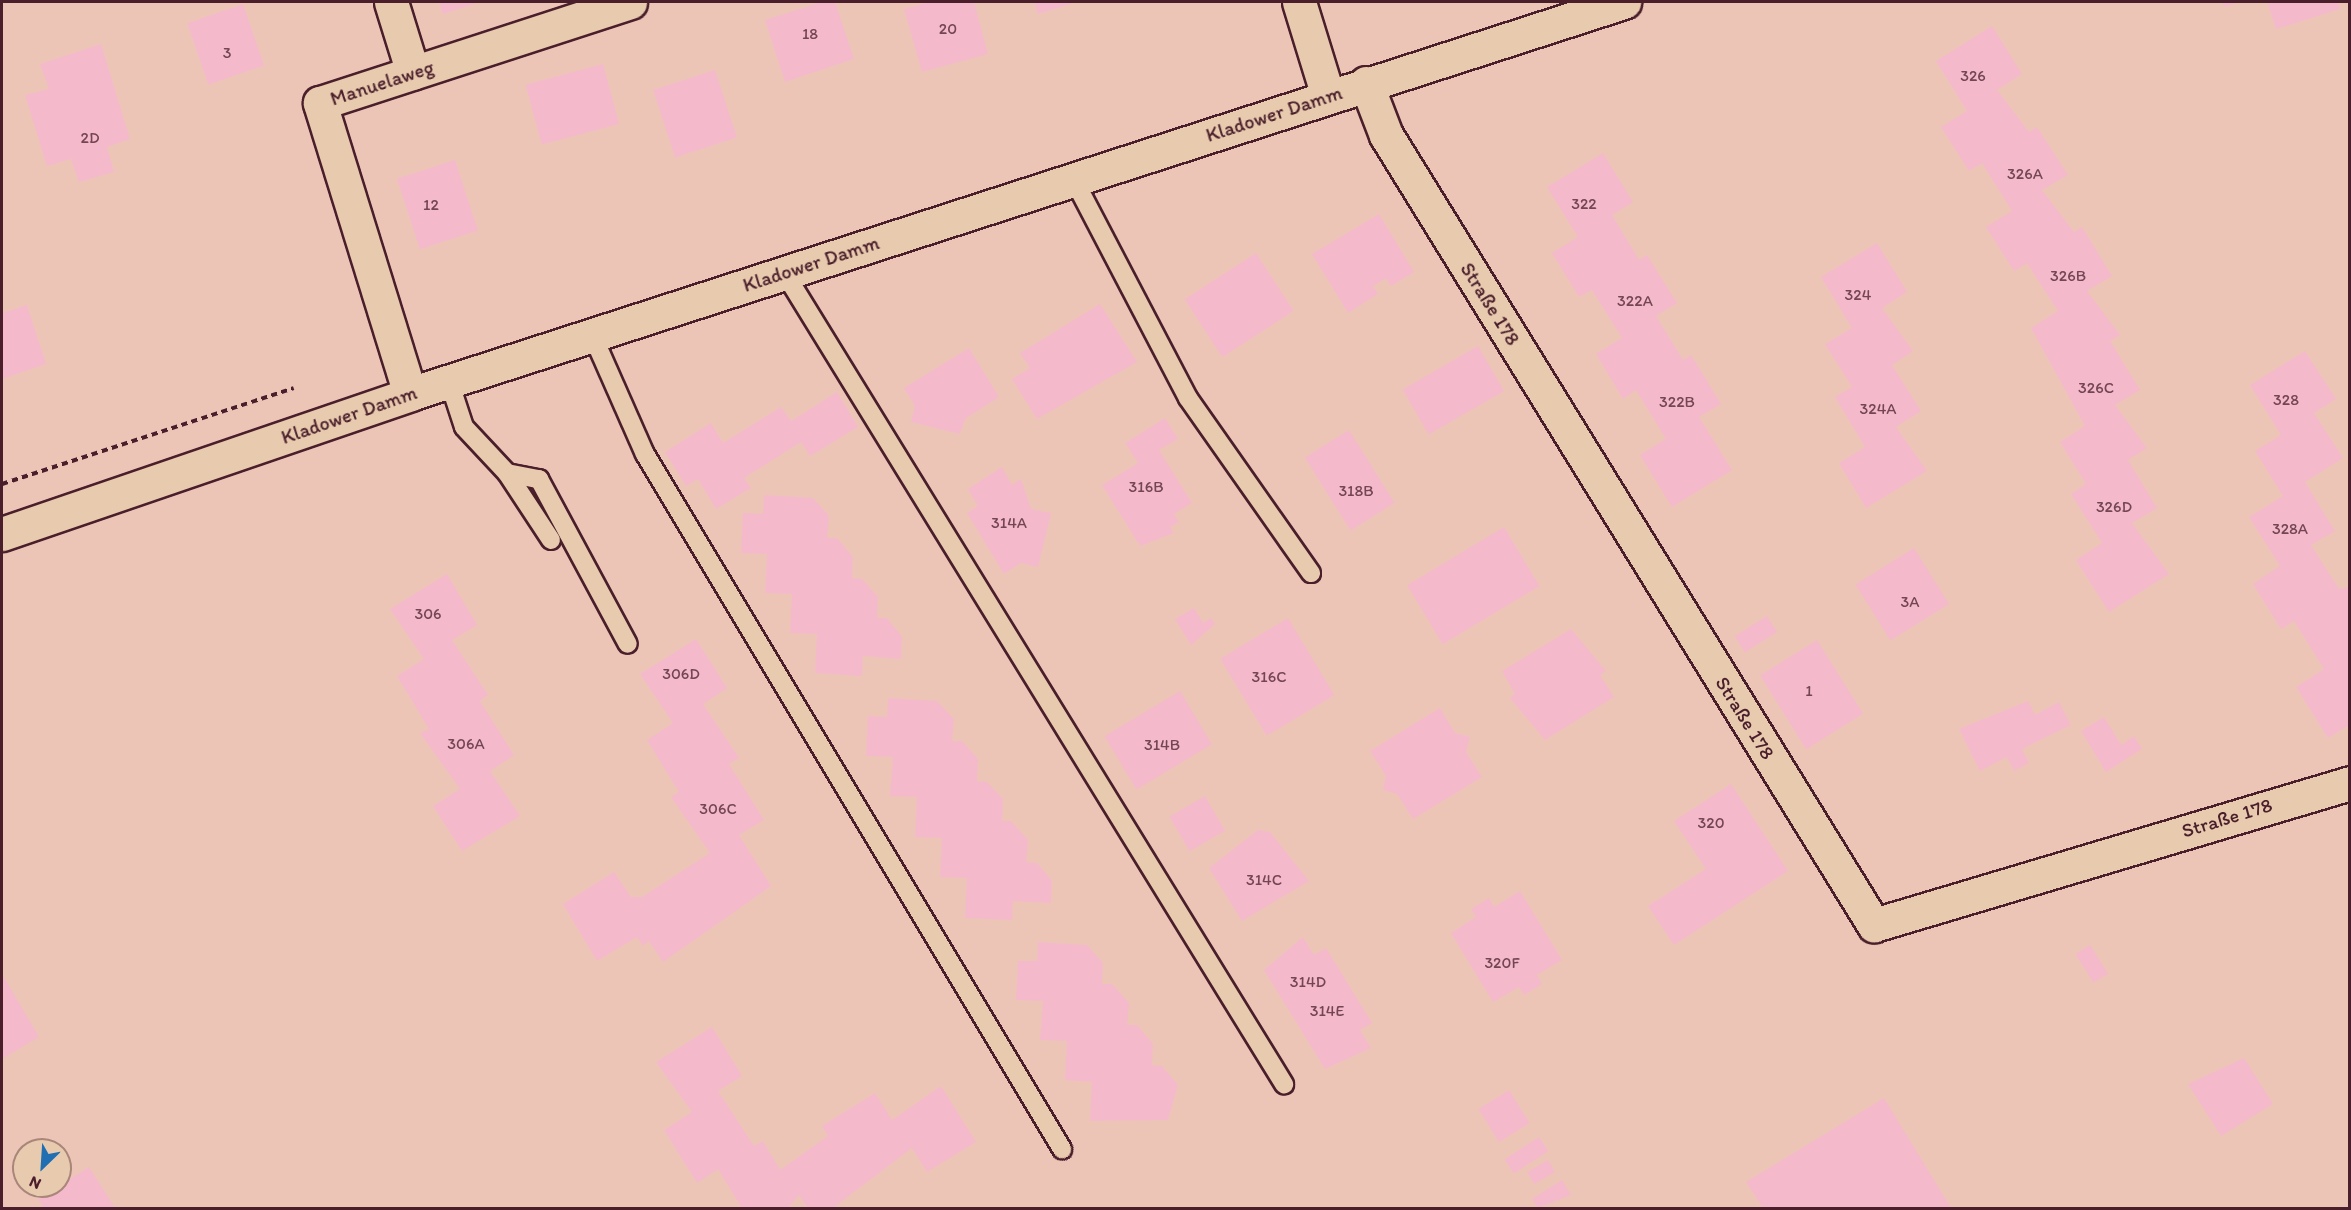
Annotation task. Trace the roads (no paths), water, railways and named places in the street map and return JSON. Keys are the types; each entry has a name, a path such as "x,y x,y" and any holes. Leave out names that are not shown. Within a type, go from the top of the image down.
{"street":[{"path":"391,2 413,73"},
{"name":"Manuelaweg","path":"410,394 320,103 630,2"},
{"path":"1299,2 1328,96"},
{"name":"Kladower Damm","path":"2,534 592,334 1366,83 1624,2"},
{"name":"Straße 178","path":"1366,83 1386,135 1874,925 2349,783"}],"lane":[{"path":"1073,178 1188,398 1311,573"},
{"path":"784,273 1284,1084"},
{"path":"592,334 645,454 1062,1149"},
{"path":"449,381 464,427 507,473 551,540"},
{"path":"507,473 539,479 628,644"}]}
